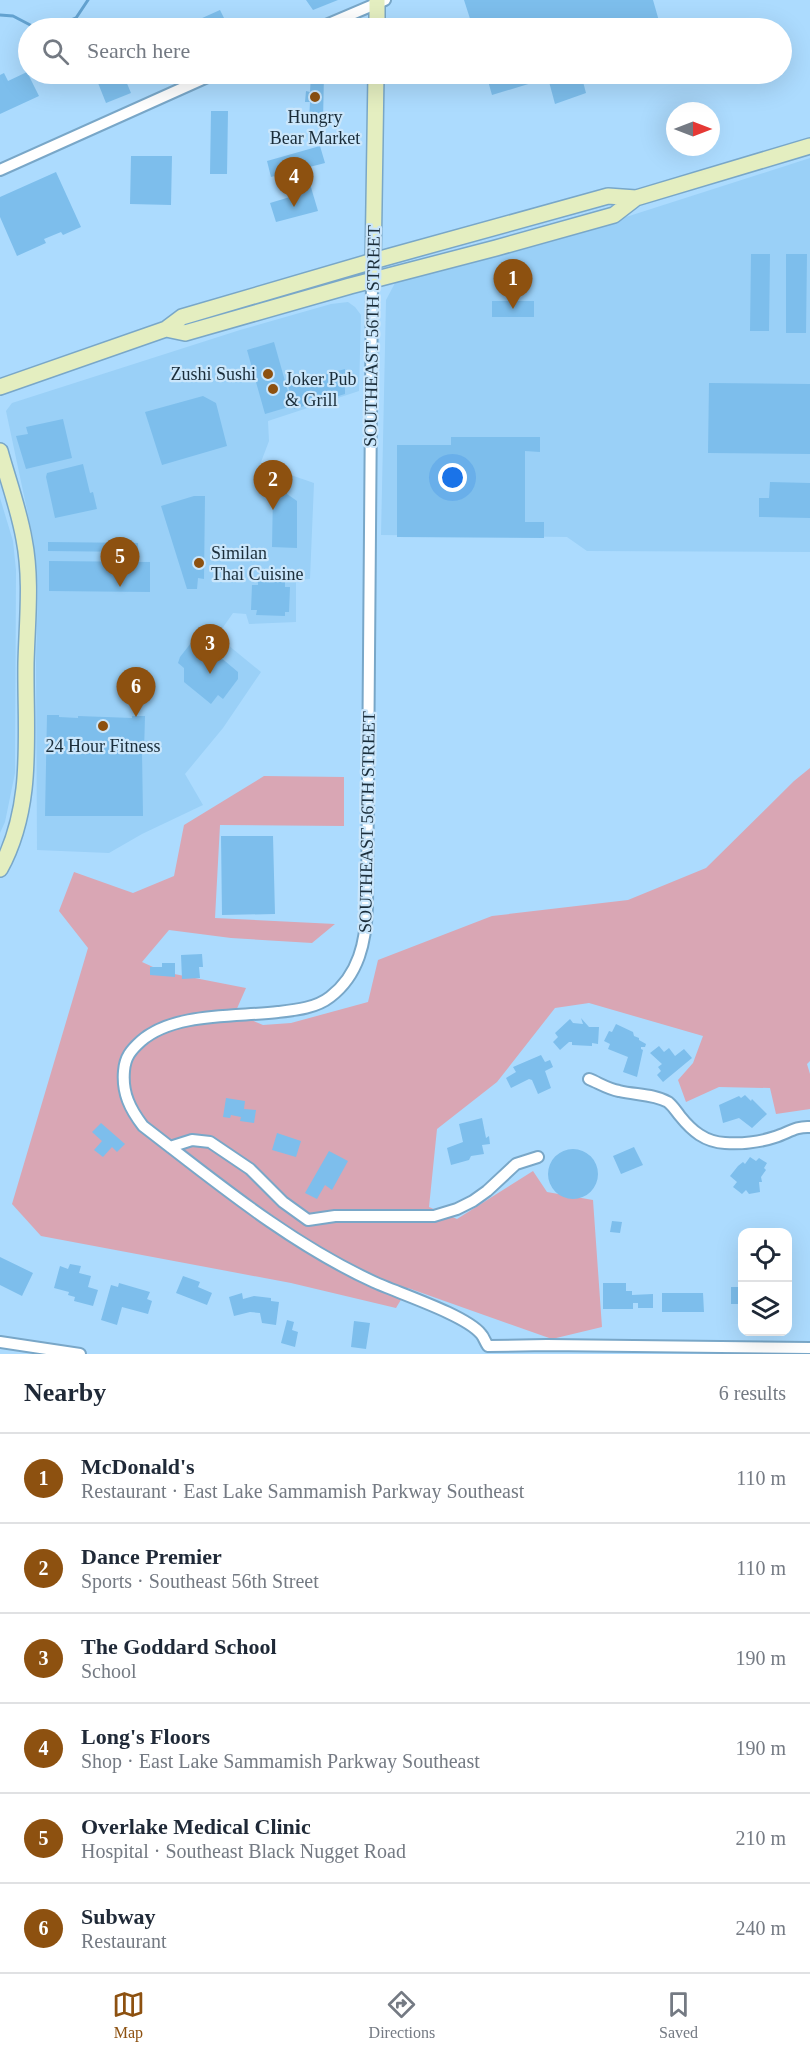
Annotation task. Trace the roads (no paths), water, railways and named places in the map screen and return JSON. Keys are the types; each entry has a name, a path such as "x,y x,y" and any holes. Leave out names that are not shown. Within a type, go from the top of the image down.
{"main road":[{"path":"378,18 380,1"},
{"name":"SOUTHEAST 56TH STREET","path":"372,280 376,84"},
{"path":"0,387 166,329 182,317 373,261 609,196 630,197 810,146"},
{"path":"166,329 185,333 372,280 548,234 614,215 630,197"},
{"path":"0,451 24,538 28,585 26,776 21,815 14,839 0,869"}],"street":[{"path":"342,18 380,1"},
{"path":"0,170 192,84"},
{"name":"SOUTHEAST 56TH STREET","path":"372,280 367,886 366,932 363,946 354,970 342,986 320,1003 295,1010 244,1016 209,1017 181,1022 152,1033 129,1052 123,1076 128,1104 143,1126 170,1147 273,1224 333,1260 375,1283 458,1318 480,1332 485,1350"},
{"path":"590,1079 607,1088 666,1101 699,1135 722,1143 757,1141 797,1128 810,1127"},
{"path":"170,1147 192,1140 210,1142 250,1168 283,1202 308,1220 335,1216 434,1216 473,1201 516,1164 538,1157"},
{"path":"0,1342 80,1354"},
{"path":"485,1350 547,1345 810,1348"}],"waterway":[{"path":"76,18 88,0"},
{"path":"0,15 18,19"}],"place":[{"name":"Hungry Bear Market","path":"315,97"},
{"name":"Long's Floors","path":"294,207"},
{"name":"McDonald's","path":"513,309"},
{"name":"Zushi Sushi","path":"268,374"},
{"name":"Joker Pub & Grill","path":"273,389"},
{"name":"Dance Premier","path":"273,510"},
{"name":"Similan Thai Cuisine","path":"199,563"},
{"name":"Overlake Medical Clinic","path":"120,587"},
{"name":"The Goddard School","path":"210,674"},
{"name":"Subway","path":"136,717"},
{"name":"24 Hour Fitness","path":"103,726"}]}
